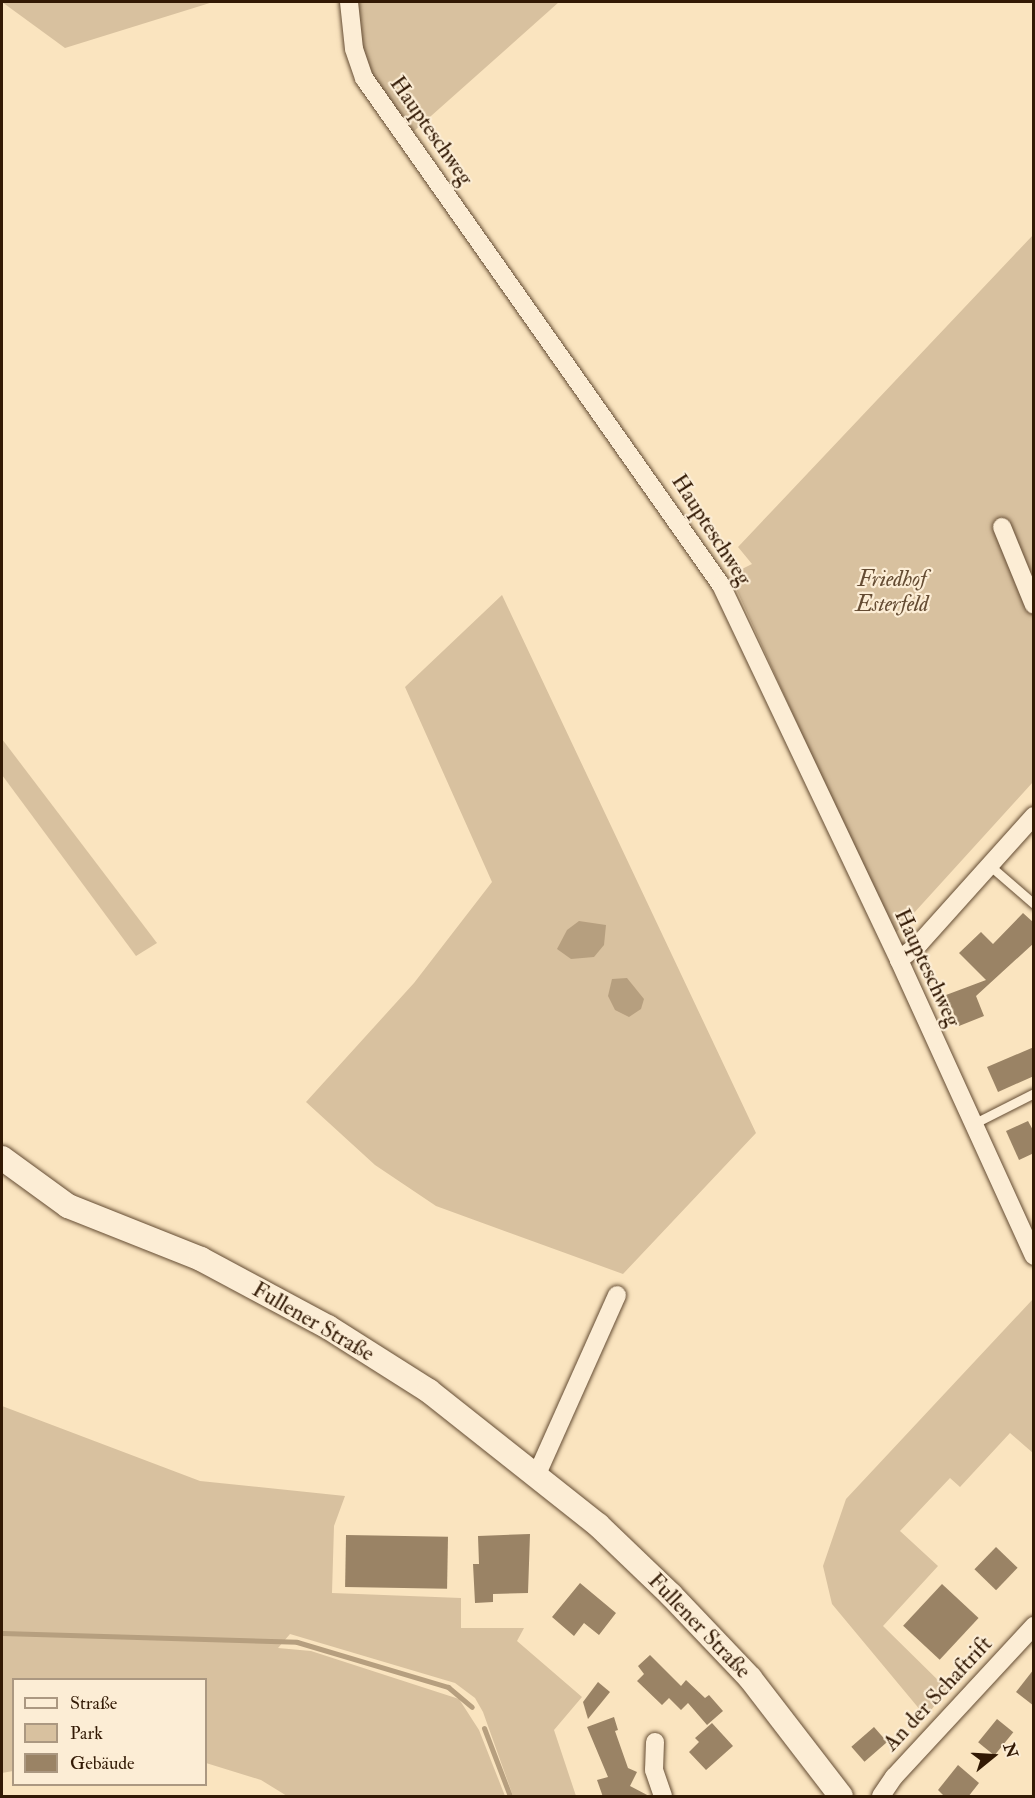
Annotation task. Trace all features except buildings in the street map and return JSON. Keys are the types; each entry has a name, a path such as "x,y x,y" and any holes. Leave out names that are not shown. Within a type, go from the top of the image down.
{"main road":[{"name":"Fullener Straße","path":"2,1158 68,1206 201,1259 328,1327 429,1391 537,1474 598,1525 711,1637 757,1688 841,1797"}],"street":[{"name":"Haupteschweg","path":"349,2 354,49 364,78 721,585 888,943 899,960 1034,1256"},
{"path":"1002,527 1034,604"},
{"path":"899,960 919,944 988,864 1034,816"},
{"path":"537,1474 617,1295"},
{"name":"An der Schaftrift","path":"881,1797 894,1777 1034,1626"},
{"path":"656,1742 654,1770 663,1797"}],"lane":[{"path":"988,864 1034,904"},
{"path":"973,1124 1034,1093"}],"green space":[{"path":"2,2 213,2 65,48"},
{"path":"358,2 559,2 413,132 373,76 360,47"},
{"name":"Friedhof Esterfeld","path":"1033,235 1033,782 893,936 730,575 752,564 738,547"},
{"path":"502,595 756,1133 623,1274 436,1206 375,1165 306,1102 414,983 492,882 405,687"},
{"path":"2,739 157,943 136,956 2,775"},
{"path":"1033,1299 1033,1453 1010,1433 960,1487 950,1478 900,1531 938,1566 883,1626 947,1689 926,1717 832,1604 823,1566 846,1499"},
{"path":"2,1406 200,1481 345,1496 334,1526 332,1593 461,1598 461,1628 524,1628 517,1641 582,1697 554,1730 576,1796 513,1796 483,1712 475,1698 455,1683 290,1634 278,1648 311,1651 459,1699 479,1730 505,1796 287,1796 261,1780 207,1763 207,1678 12,1678 12,1771 2,1773"}],"shaded area":[{"path":"579,921 606,925 604,945 594,957 571,959 557,949 567,930"},
{"path":"627,978 644,999 641,1009 629,1017 615,1010 608,996 612,979"}],"waterway":[{"path":"2,1633 297,1642 448,1687 472,1707"},
{"path":"484,1728 510,1796"}]}
